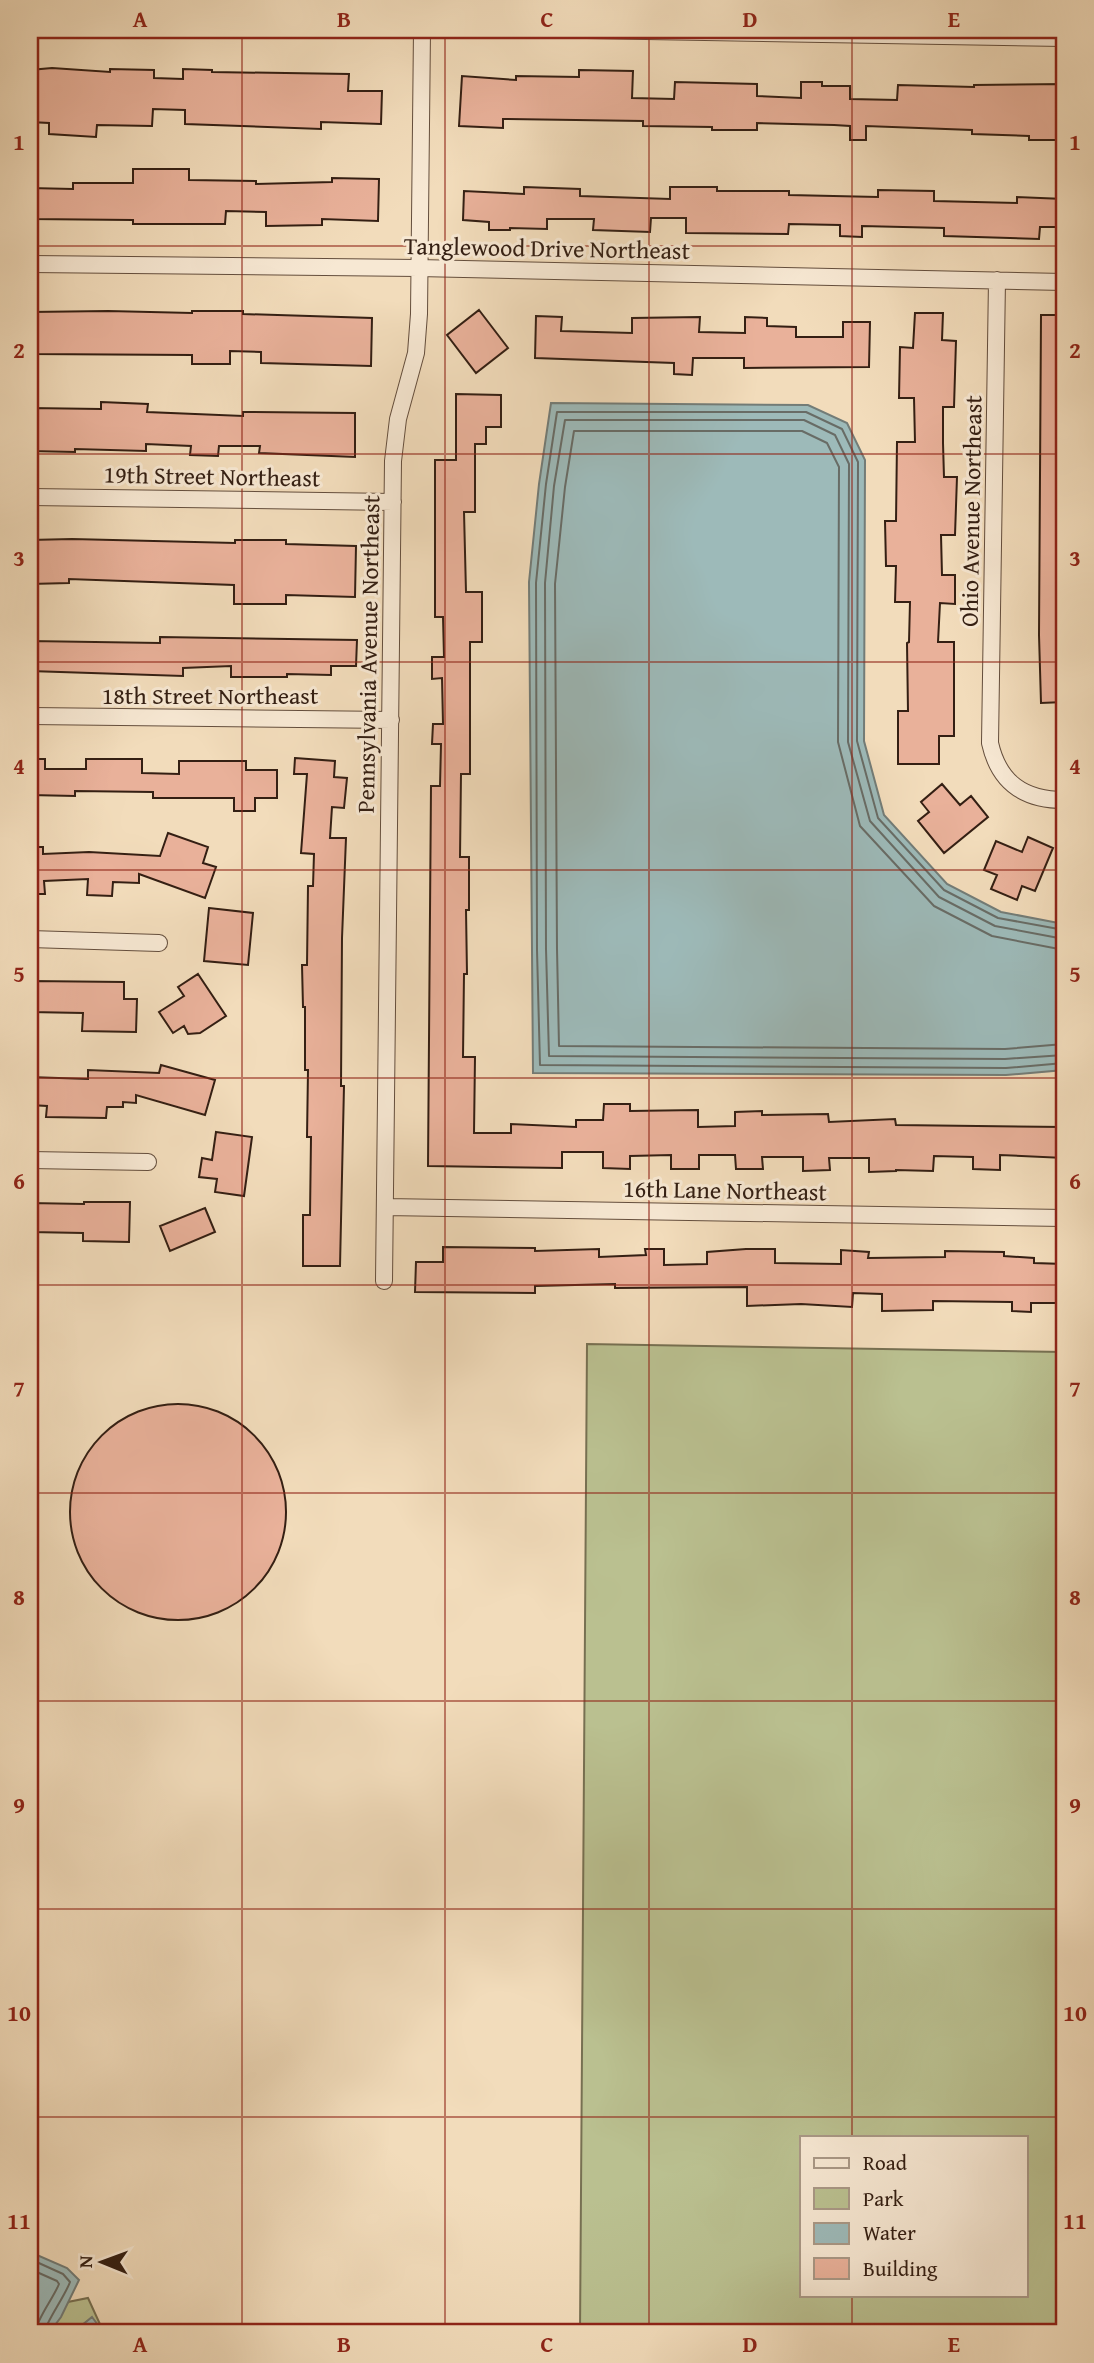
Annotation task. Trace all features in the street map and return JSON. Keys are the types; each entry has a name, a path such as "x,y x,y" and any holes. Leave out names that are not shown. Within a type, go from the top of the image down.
{"street":[{"name":"Pennsylvania Avenue Northeast","path":"384,1281 393,461 398,419 416,353 419,314 422,30"},
{"path":"587,30 1064,38"},
{"name":"Tanglewood Drive Northeast","path":"30,264 418,268 1064,282"},
{"name":"Ohio Avenue Northeast","path":"997,280 990,743 1000,771 1022,792 1037,798 1064,800"},
{"name":"19th Street Northeast","path":"30,497 393,502"},
{"name":"18th Street Northeast","path":"30,716 390,720"},
{"path":"30,939 159,943"},
{"path":"30,1160 148,1162"},
{"name":"16th Lane Northeast","path":"385,1207 1064,1219"}],"green space":[{"path":"587,1344 1064,1352 1064,2333 580,2333"},
{"path":"88,2298 104,2333 92,2318 81,2326 77,2333 49,2333 68,2302"}],"water":[{"path":"551,403 808,405 847,423 865,460 864,741 884,815 947,884 1001,912 1064,924 1064,1070 1006,1075 533,1073 529,582"},
{"path":"30,2252 67,2268 79,2280 61,2317 49,2333 30,2333"},
{"path":"92,2317 104,2333 77,2333 81,2326"}],"building":[{"path":"52,68 110,72 110,69 154,70 154,78 183,79 183,69 212,72 349,74 348,91 382,91 381,124 321,122 321,129 185,124 185,110 153,109 152,126 97,125 96,137 49,134 49,123 30,122 30,70"},
{"path":"579,70 633,71 632,98 674,99 675,82 757,84 757,96 801,98 801,82 822,82 822,86 850,86 850,99 897,100 898,85 974,87 1064,84 1064,140 1029,140 1029,136 972,134 972,130 866,126 866,140 850,140 850,126 757,123 757,130 643,126 643,121 503,119 503,128 459,126 462,76 516,80 516,76 579,77"},
{"path":"133,169 189,169 189,180 256,181 256,184 332,182 332,178 379,179 378,221 322,219 322,225 266,226 266,212 226,211 225,224 133,224 133,220 30,219 30,188 73,189 73,183 133,183"},
{"path":"524,187 580,189 580,196 670,199 670,187 717,187 717,191 789,191 789,195 878,197 878,190 934,191 934,201 1017,203 1017,197 1064,199 1064,227 1040,227 1039,239 944,236 944,228 862,226 862,237 840,236 840,225 789,224 788,234 686,233 686,218 651,218 650,232 593,230 594,219 547,219 547,229 510,230 489,230 489,222 463,220 464,191 524,194"},
{"path":"479,310 508,348 476,373 447,335"},
{"path":"243,311 243,314 372,318 371,366 261,363 261,352 230,351 230,364 192,364 192,355 30,354 30,312"},
{"path":"915,313 943,313 942,340 956,341 954,407 943,407 944,477 957,477 955,535 941,535 942,575 955,575 955,604 940,603 938,642 954,642 954,736 939,736 939,764 898,764 898,711 908,711 907,643 910,602 895,602 896,566 886,566 885,521 896,521 897,442 915,442 914,398 899,398 900,347 913,348"},
{"path":"1041,315 1064,315 1064,702 1041,703 1039,635"},
{"path":"536,316 562,317 561,331 632,333 632,318 700,317 699,332 745,333 745,317 767,318 767,326 796,327 796,337 843,337 843,322 870,322 869,367 744,368 744,358 693,358 692,375 674,374 674,363 535,358"},
{"path":"456,394 501,395 501,427 486,427 486,444 475,444 475,512 464,512 466,592 482,592 482,642 470,642 470,774 461,774 460,857 469,857 463,1057 475,1057 474,1133 511,1133 511,1124 576,1127 576,1120 603,1120 604,1104 630,1104 630,1111 698,1110 698,1127 735,1126 735,1112 762,1111 762,1115 828,1114 829,1122 895,1119 896,1125 1064,1127 1064,1158 1000,1155 1000,1170 973,1169 973,1157 934,1156 933,1171 869,1172 869,1158 829,1158 830,1170 803,1171 803,1157 762,1157 763,1169 736,1169 735,1155 699,1155 699,1169 671,1169 671,1155 630,1156 630,1169 603,1168 603,1152 562,1152 562,1168 428,1166 431,786 440,786 441,744 432,744 433,724 443,724 442,678 432,679 432,657 444,657 443,617 435,617 435,460 456,460"},
{"path":"101,402 148,404 147,412 243,416 243,412 355,413 355,457 259,453 260,446 219,446 218,456 190,455 191,446 146,444 146,451 30,451 30,408 101,409"},
{"path":"30,540 235,543 235,540 286,540 286,544 356,546 355,597 286,595 286,604 234,604 234,585 69,579 69,583 30,584"},
{"path":"160,637 357,640 356,666 331,666 331,675 287,674 287,677 231,677 231,666 183,668 183,676 30,671 30,641 160,643"},
{"path":"295,758 335,761 334,777 347,778 344,808 332,807 330,838 346,838 342,938 341,1086 344,1086 340,1266 303,1266 303,1215 310,1215 311,1137 307,1137 308,1070 305,1070 302,965 307,965 308,886 313,886 314,854 301,853 307,774 294,774"},
{"path":"30,759 45,759 45,769 86,769 86,759 142,759 142,773 179,774 179,761 246,761 246,770 277,770 277,798 255,798 255,811 234,811 234,798 153,798 153,792 75,791 75,796 30,795"},
{"path":"942,784 960,805 971,796 988,817 944,853 918,821 929,812 921,802"},
{"path":"168,833 208,847 203,863 216,867 205,898 139,874 139,883 113,882 112,896 87,895 88,879 44,881 45,894 30,894 30,847 43,847 43,854 89,852 160,856"},
{"path":"1028,837 1053,848 1035,891 1022,886 1017,900 991,889 997,875 984,870 996,841 1022,852"},
{"path":"209,908 253,913 248,965 204,961"},
{"path":"198,974 226,1016 200,1033 188,1034 184,1026 173,1033 159,1012 184,996 178,987"},
{"path":"30,981 124,982 124,999 137,999 136,1032 82,1031 83,1013 30,1012"},
{"path":"161,1065 215,1080 205,1115 136,1095 136,1103 123,1102 123,1107 107,1107 106,1118 46,1117 47,1106 30,1105 30,1077 88,1079 88,1070 159,1073"},
{"path":"216,1132 252,1137 244,1196 215,1192 217,1179 199,1177 202,1158 212,1160"},
{"path":"130,1202 129,1242 83,1241 83,1233 30,1232 30,1203"},
{"path":"205,1208 215,1232 170,1251 160,1226"},
{"path":"443,1247 535,1248 535,1251 599,1249 599,1257 646,1255 645,1249 664,1249 664,1265 707,1264 707,1252 746,1249 775,1249 775,1263 841,1264 841,1250 869,1252 868,1258 945,1257 945,1251 1004,1252 1004,1256 1034,1258 1034,1263 1064,1264 1064,1303 1031,1303 1031,1312 1012,1311 1012,1302 933,1301 933,1310 882,1311 882,1294 853,1293 852,1307 801,1304 747,1306 747,1287 615,1288 615,1284 535,1286 535,1293 415,1292 416,1262 443,1262"},
{"path":"178,1404 219,1412 238,1422 254,1436 268,1452 278,1471 286,1512 278,1553 268,1572 254,1588 238,1602 219,1612 178,1620 137,1612 118,1602 102,1588 88,1572 78,1553 70,1512 78,1471 88,1452 102,1436 118,1422 137,1412"}]}
